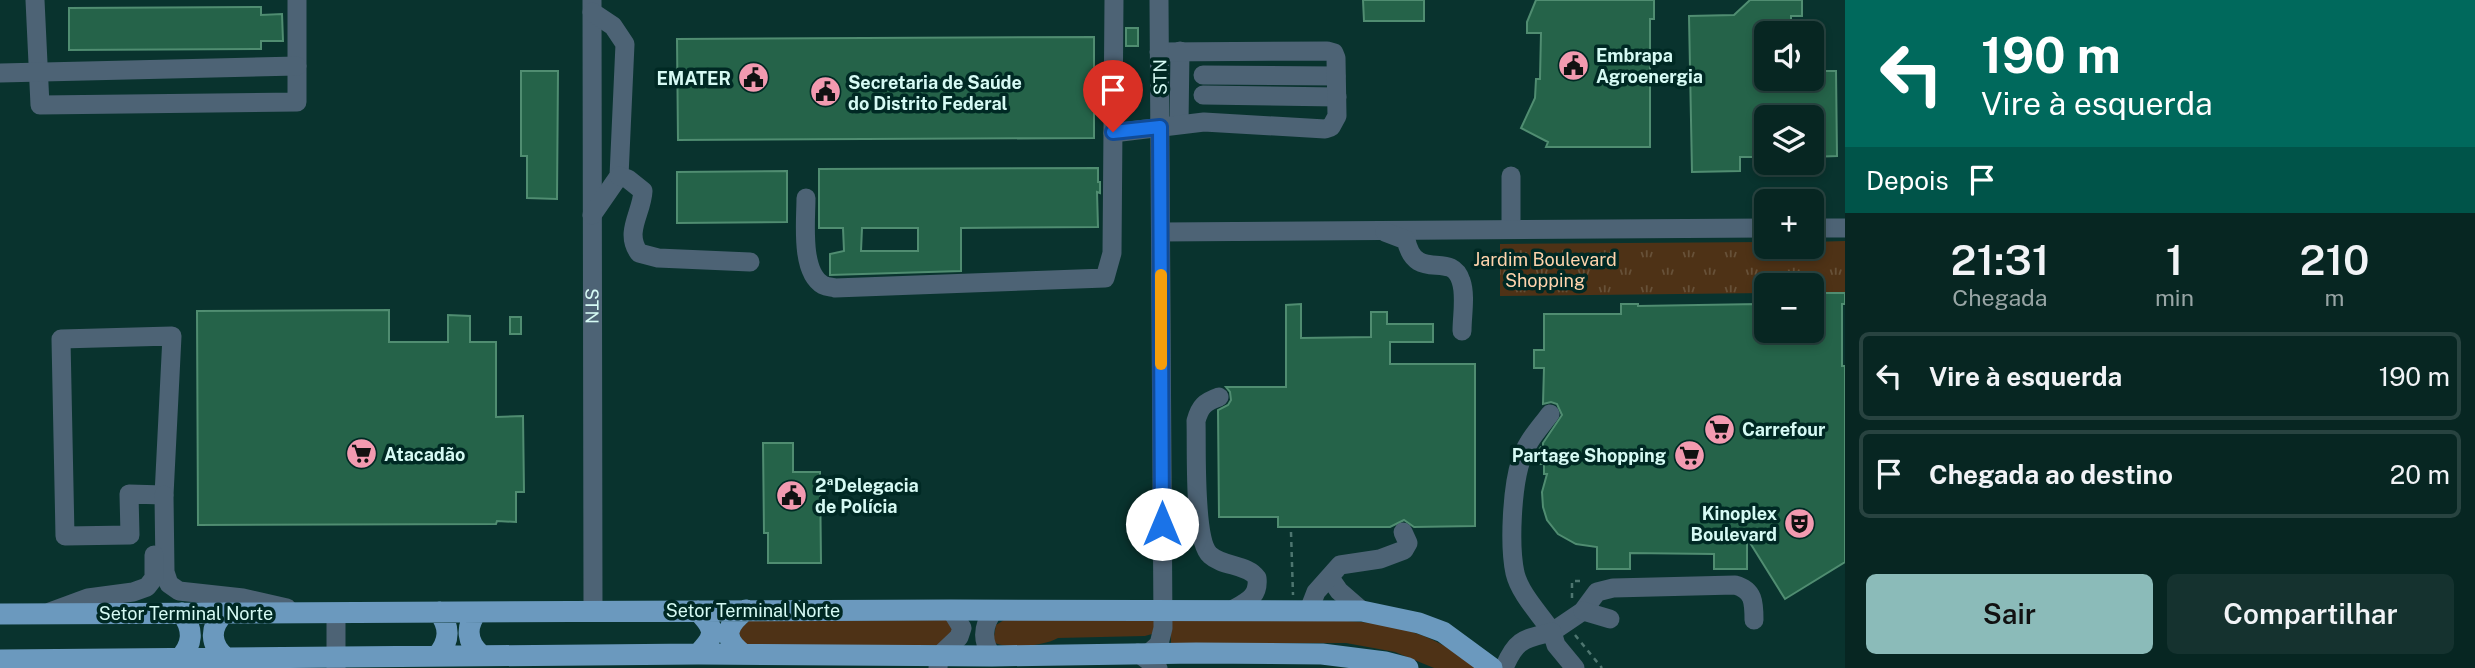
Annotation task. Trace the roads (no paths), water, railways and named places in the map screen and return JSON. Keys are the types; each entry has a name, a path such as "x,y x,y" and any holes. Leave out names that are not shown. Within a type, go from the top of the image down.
{"main road":[{"name":"Setor Terminal Norte","path":"0,614 746,610 1362,611 1419,623 1443,632 1492,668"},
{"path":"743,654 736,648 728,633 734,620 746,610"},
{"path":"698,611 712,632 699,661"},
{"path":"437,656 444,648 448,629 439,612"},
{"path":"477,612 472,618 469,634 475,650 481,655"},
{"path":"179,659 186,652 191,632 182,613"},
{"path":"224,613 214,627 213,636 214,645 226,659"},
{"path":"0,660 226,659 336,662 481,655 569,662 699,661 743,654 843,662 939,662 992,656 1245,661 1322,654 1385,662 1408,668"}],"street":[{"path":"35,0 40,105 297,102 297,0"},
{"path":"806,198 806,252 814,275 823,285 835,288 1100,279 1107,274 1112,253 1114,0"},
{"name":"STN","path":"1148,658 1162,636 1163,611 1161,232 1170,125 1159,52 1159,0"},
{"path":"592,6 613,26 625,44 619,176 592,215"},
{"name":"STN","path":"592,6 593,611"},
{"path":"1170,125 1180,51"},
{"path":"1202,51 1204,122"},
{"path":"1113,132 1204,122 1325,130 1331,127 1337,117 1334,53 1159,52"},
{"path":"0,72 297,66"},
{"path":"1203,75 1336,76"},
{"path":"1203,95 1337,97"},
{"path":"619,176 628,179 643,191 643,204 632,228 634,245 639,253 658,258 750,262"},
{"path":"1516,229 1517,176"},
{"path":"1824,228 1845,228"},
{"path":"1380,230 1406,240 1423,236 1434,229"},
{"path":"1161,232 1754,229"},
{"path":"1406,240 1409,254 1419,263 1448,266 1458,272 1463,283 1462,331"},
{"path":"46,614 88,598 133,592 147,587 154,578 172,336 61,339 65,536 130,535 129,494 159,495"},
{"path":"1219,397 1205,402 1198,411 1196,421 1199,526 1203,548 1208,554 1229,566 1248,570 1258,578 1258,589 1253,598 1234,609"},
{"path":"1550,414 1529,442 1521,460 1514,499 1515,573 1523,591 1589,668"},
{"path":"159,495 165,572 169,584 179,591 243,598 305,613"},
{"path":"1301,610 1340,565 1380,559 1404,550 1408,543 1403,532"},
{"path":"1330,578 1362,611"},
{"path":"1504,668 1510,653 1523,639 1555,630 1583,611 1597,592 1603,589 1735,585 1748,590 1752,598 1754,620"},
{"path":"939,662 962,628 951,610"},
{"path":"992,656 986,648 984,634 986,624 995,610"},
{"path":"1583,611 1610,619"},
{"path":"336,613 336,662"},
{"path":"1555,630 1556,645 1575,668"}],"place":[{"name":"Embrapa Agroenergia","path":"1573,65"},
{"name":"EMATER","path":"754,78"},
{"name":"Secretaria de Saúde do Distrito Federal","path":"825,92"},
{"name":"Carrefour","path":"1719,429"},
{"name":"Atacadão","path":"361,454"},
{"name":"Partage Shopping","path":"1689,455"},
{"name":"2ªDelegacia de Polícia","path":"792,495"},
{"name":"Kinoplex Boulevard","path":"1800,523"}],"park label":[{"name":"Jardim Boulevard Shopping","path":"1545,269"}]}
